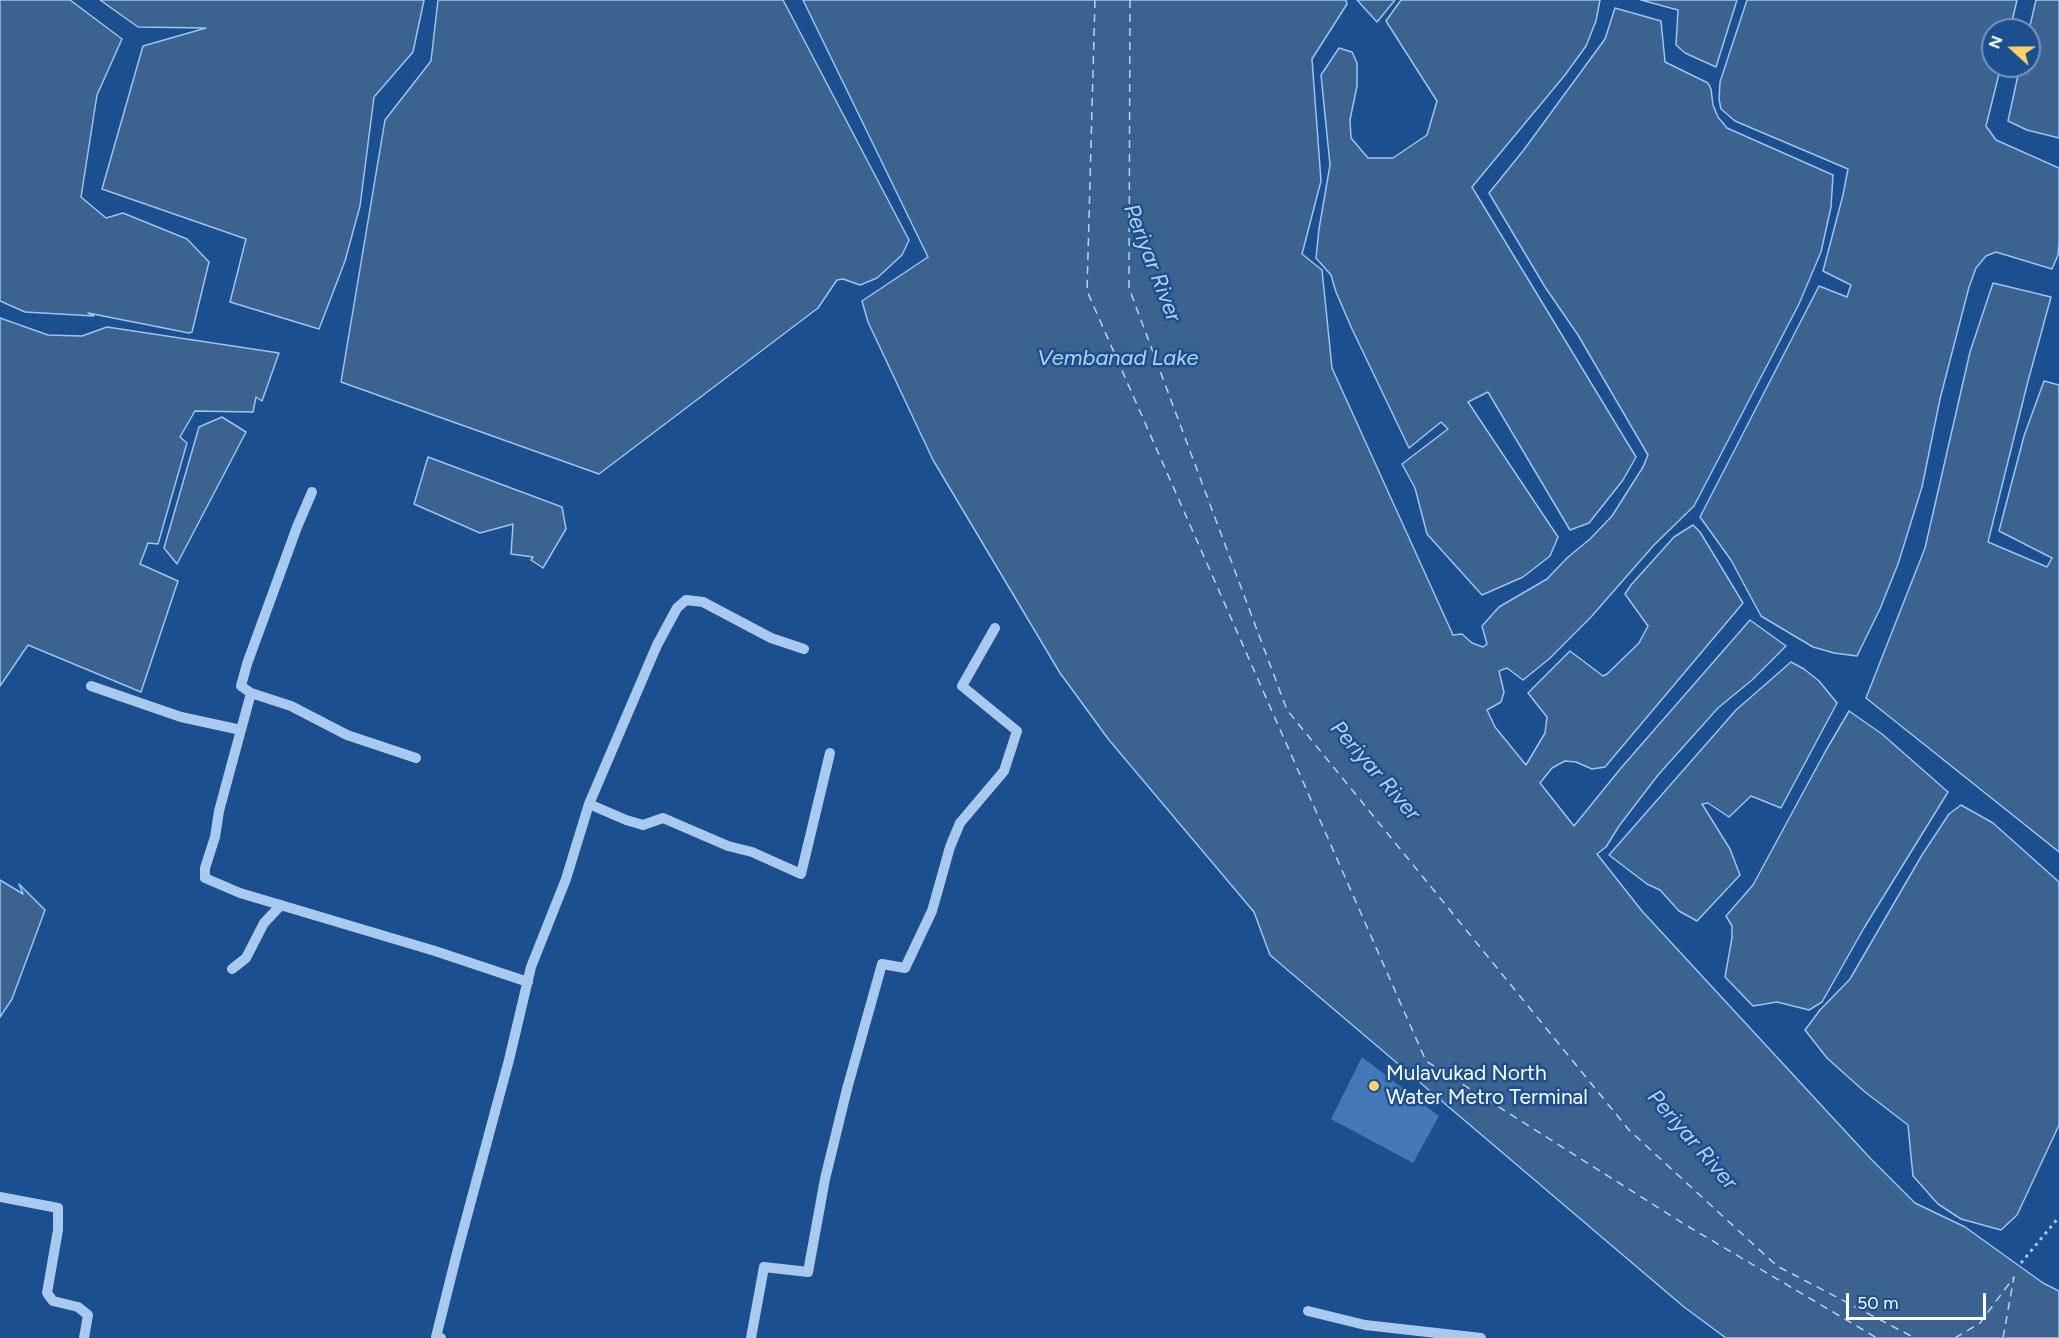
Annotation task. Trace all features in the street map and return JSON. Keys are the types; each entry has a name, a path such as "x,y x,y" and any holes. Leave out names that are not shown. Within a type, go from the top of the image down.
{"street":[{"path":"312,492 247,664 242,686 251,693 291,706 347,735 416,758"},
{"path":"441,1338 436,1338 531,967 566,879 590,804 657,645 678,608 686,600 704,602 771,638 804,649"},
{"path":"751,1338 764,1267 807,1272 825,1179 882,964 905,968 932,912 950,847 960,823 1004,771 1017,731 962,686 995,628"},
{"path":"91,687 181,717 241,730"},
{"path":"251,693 219,811 215,837 205,868 205,878 240,893 435,951 528,982"},
{"path":"590,804 626,820 644,825 663,818 728,846 752,852 801,874 830,753"},
{"path":"232,969 246,958 264,923 281,905"},
{"path":"0,1197 58,1208 58,1230 47,1293 53,1301 78,1307 88,1315 84,1338"},
{"path":"1308,1311 1365,1325 1481,1338"}],"path":[{"path":"2021,1263 2059,1217"}],"water":[{"path":"0,0 70,0 122,39 97,95 81,197 106,218 123,213 187,239 209,262 192,332 88,313 94,316 25,312 0,301"},
{"path":"100,0 424,0 413,52 374,97 360,206 345,261 319,329 230,302 246,239 102,189 143,46 206,28 138,27"},
{"path":"438,0 783,0 909,240 902,255 877,278 860,285 843,279 837,280 818,308 599,474 341,382 385,120 431,61"},
{"name":"Vembanad Lake","path":"803,0 1346,0 1347,4 1312,59 1321,181 1302,254 1322,270 1332,368 1453,635 1462,634 1472,643 1483,647 1487,644 1482,626 1499,607 1547,579 1590,539 1612,516 1648,455 1578,335 1545,287 1489,193 1523,151 1605,39 1615,8 1661,21 1665,62 1708,83 1718,117 1727,128 1833,175 1831,207 1821,252 1799,304 1694,506 1654,545 1591,617 1549,659 1523,680 1507,668 1499,671 1504,692 1501,702 1487,710 1495,727 1526,765 1545,733 1547,717 1528,693 1570,651 1603,676 1607,674 1639,643 1648,626 1625,594 1674,537 1693,525 1700,532 1743,603 1605,767 1592,769 1576,762 1565,761 1552,768 1540,783 1574,826 1621,768 1750,620 1786,646 1752,680 1718,708 1658,775 1606,847 1597,854 1642,911 1870,1158 1915,1203 1965,1227 2043,1283 2059,1291 2059,1338 1726,1338 1684,1307 1270,955 1254,912 1109,740 1060,673 933,460 868,322 862,301 928,257"},
{"path":"1357,0 1395,0 1377,22"},
{"path":"1401,0 1600,0 1596,21 1586,46 1565,75 1472,187 1636,457 1623,480 1589,523 1570,530 1488,392 1468,402 1558,537 1550,556 1523,577 1482,595 1427,534 1415,488 1402,464 1448,429 1441,422 1409,448 1352,329 1331,275 1316,258 1330,165 1321,75 1339,48 1352,52 1357,63 1357,86 1350,120 1351,138 1368,158 1393,158 1427,135 1437,101 1386,21"},
{"path":"1641,0 1737,0 1716,67 1685,53 1676,45 1678,10"},
{"path":"1747,0 2017,0 2013,18 1981,18 1981,78 1998,78 1986,126 1996,140 2059,168 2059,244 2058,255 2052,269 1996,252 1986,256 1976,268 1940,399 1922,487 1898,564 1880,609 1857,656 1813,647 1761,616 1731,560 1700,517 1819,286 1847,297 1851,285 1823,271 1848,169 1735,121 1721,109 1720,82"},
{"path":"2036,0 2059,0 2059,138 2027,130 2008,121 2017,78 2041,78 2041,18 2032,18"},
{"path":"1993,283 2051,297 1988,542 2047,567 2052,558 1999,531 2024,436 2044,381 2059,385 2059,852 1866,698 1925,548 1970,352"},
{"path":"0,318 48,335 82,336 107,327 279,353 262,401 256,397 253,412 195,411 180,437 187,443 158,544 148,543 140,564 178,581 141,692 28,645 0,686"},
{"path":"222,417 246,432 177,564 164,548 199,427"},
{"path":"428,457 562,507 566,529 543,568 531,560 533,557 511,554 513,524 480,533 414,504"},
{"path":"1791,662 1819,681 1837,703 1781,808 1751,796 1729,817 1708,803 1702,804 1730,849 1740,875 1697,921 1679,911 1660,890 1647,884 1609,855 1736,710"},
{"path":"1849,711 1882,734 1948,792 1864,928 1822,1002 1809,1010 1777,1002 1753,1006 1725,977 1732,938 1732,926 1726,916 1753,885"},
{"path":"1961,805 1993,823 2059,882 2059,1125 2017,1215 2001,1230 1961,1219 1938,1204 1913,1176 1908,1125 1865,1092 1827,1058 1805,1030 1820,1010 1850,979 1922,855 1949,814"},
{"path":"0,880 23,894 19,884 45,910 12,999 0,1017"}],"building":[{"name":"Mulavukad North Water Metro Terminal","path":"1362,1057 1439,1116 1413,1163 1331,1119"}],"ferry route":[{"path":"1095,0 1087,291 1426,1061 1684,1224 1877,1338"},
{"path":"1130,0 1129,288 1287,710 1629,1130 1777,1266 1915,1338"},
{"path":"1955,1338 1980,1323 2014,1277 2003,1338"}],"place":[{"name":"Mulavukad North Water Metro Terminal","path":"1374,1086"}],"water label":[{"name":"Periyar River","path":"1152,263"},
{"name":"Periyar River","path":"1375,771"},
{"name":"Periyar River","path":"1692,1140"}]}
